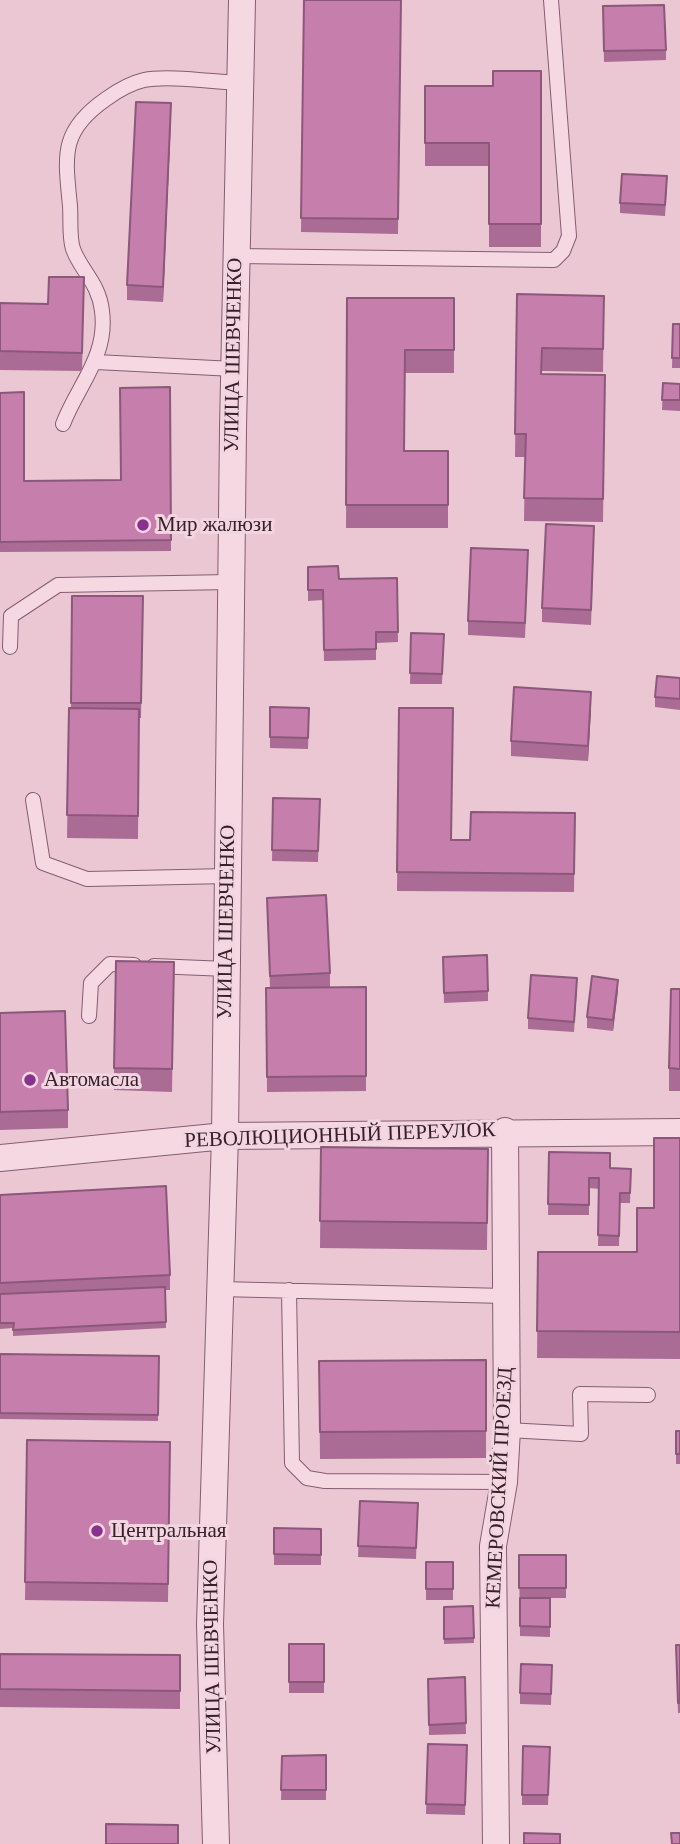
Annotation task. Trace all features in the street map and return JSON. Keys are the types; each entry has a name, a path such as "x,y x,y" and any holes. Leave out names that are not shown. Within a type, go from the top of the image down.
{"street":[{"name":"УЛИЦА ШЕВЧЕНКО","path":"216,1844 210,1624 225,1136 234,369 242,0"},
{"name":"РЕВОЛЮЦИОННЫЙ ПЕРЕУЛОК","path":"0,1158 225,1136 505,1131 680,1132"},
{"name":"КЕМЕРОВСКИЙ ПРОЕЗД","path":"496,1844 493,1546 504,1482 507,1430 505,1131"}],"lane":[{"path":"236,256 554,260 563,251 569,236 551,0"},
{"path":"63,424 72,401 96,362 102,343 102,311 93,279 73,249 66,164 74,127 93,108 120,90 145,80 240,83"},
{"path":"96,362 234,369"},
{"path":"10,647 11,617 58,585 231,582"},
{"path":"33,800 43,863 88,879 228,876"},
{"path":"89,1016 91,983 110,964 226,968"},
{"path":"220,1289 505,1296"},
{"path":"289,1290 292,1463 307,1478 325,1481 504,1482"},
{"path":"507,1430 581,1434 580,1394 648,1395"}],"building":[{"path":"304,0 401,0 398,219 301,218"},
{"path":"664,5 666,50 604,51 603,6"},
{"path":"493,71 541,71 541,224 489,224 489,143 425,143 425,86 493,86"},
{"path":"136,102 171,103 163,287 127,285"},
{"path":"622,174 667,176 665,205 620,203"},
{"path":"49,277 84,277 82,353 0,351 0,303 48,304"},
{"path":"517,294 604,296 603,349 542,348 541,374 605,375 603,499 524,498 526,434 515,434"},
{"path":"347,298 454,298 454,350 405,350 404,451 448,451 448,505 346,505"},
{"path":"673,324 680,324 680,358 672,358"},
{"path":"663,383 680,384 680,400 662,400"},
{"path":"170,387 171,540 0,542 0,393 24,392 24,481 121,480 120,388"},
{"path":"546,524 594,526 591,610 542,608"},
{"path":"471,548 528,550 525,623 468,621"},
{"path":"338,566 339,579 397,578 398,632 376,632 376,649 324,650 323,590 308,590 308,567"},
{"path":"72,596 143,596 141,703 71,703"},
{"path":"411,633 444,634 442,674 410,673"},
{"path":"657,676 680,678 680,699 655,697"},
{"path":"514,687 591,692 588,746 511,741"},
{"path":"270,707 309,708 308,738 270,737"},
{"path":"69,708 139,709 138,816 67,815"},
{"path":"399,708 453,708 451,840 470,840 471,812 575,813 574,874 397,872"},
{"path":"273,798 320,799 318,851 272,850"},
{"path":"326,895 330,973 270,976 267,898"},
{"path":"487,955 488,991 444,993 443,957"},
{"path":"116,961 174,962 172,1069 114,1068"},
{"path":"531,975 577,978 574,1022 528,1018"},
{"path":"592,976 618,980 613,1020 587,1017"},
{"path":"366,987 366,1076 267,1077 266,988"},
{"path":"671,989 680,989 680,1069 669,1068"},
{"path":"65,1011 68,1110 0,1112 0,1013"},
{"path":"654,1138 680,1138 680,1332 537,1331 538,1252 637,1252 637,1208 654,1208"},
{"path":"321,1147 488,1149 487,1223 320,1221"},
{"path":"549,1152 610,1153 610,1168 631,1169 630,1193 620,1193 619,1236 598,1235 599,1178 589,1178 589,1205 548,1204"},
{"path":"166,1186 170,1275 0,1283 0,1195"},
{"path":"165,1287 166,1322 13,1330 14,1323 0,1323 0,1294"},
{"path":"0,1354 159,1356 158,1415 0,1413"},
{"path":"486,1360 486,1431 320,1432 319,1361"},
{"path":"676,1431 680,1431 680,1454 676,1454"},
{"name":"Центральная","path":"27,1440 170,1442 168,1584 25,1582"},
{"path":"360,1501 418,1503 416,1548 358,1546"},
{"path":"274,1528 321,1529 321,1555 274,1554"},
{"path":"519,1555 566,1555 566,1588 519,1588"},
{"path":"426,1562 453,1562 453,1589 426,1589"},
{"path":"520,1598 550,1598 550,1627 520,1626"},
{"path":"473,1606 474,1638 444,1639 444,1607"},
{"path":"289,1644 324,1644 324,1682 289,1682"},
{"path":"676,1645 680,1645 680,1703 678,1703"},
{"path":"0,1654 180,1655 180,1691 0,1689"},
{"path":"521,1664 552,1665 551,1694 520,1693"},
{"path":"465,1677 466,1723 429,1725 428,1679"},
{"path":"428,1744 467,1745 465,1805 426,1804"},
{"path":"523,1746 550,1747 548,1795 522,1795"},
{"path":"326,1755 326,1790 281,1790 282,1756"},
{"path":"106,1824 178,1825 178,1844 106,1844"},
{"path":"524,1833 560,1834 560,1844 524,1844"},
{"path":"671,1833 680,1833 680,1844 672,1844"}],"place":[{"name":"Мир жалюзи","path":"143,525"},
{"name":"Автомасла","path":"30,1080"},
{"name":"Центральная","path":"97,1531"}]}
